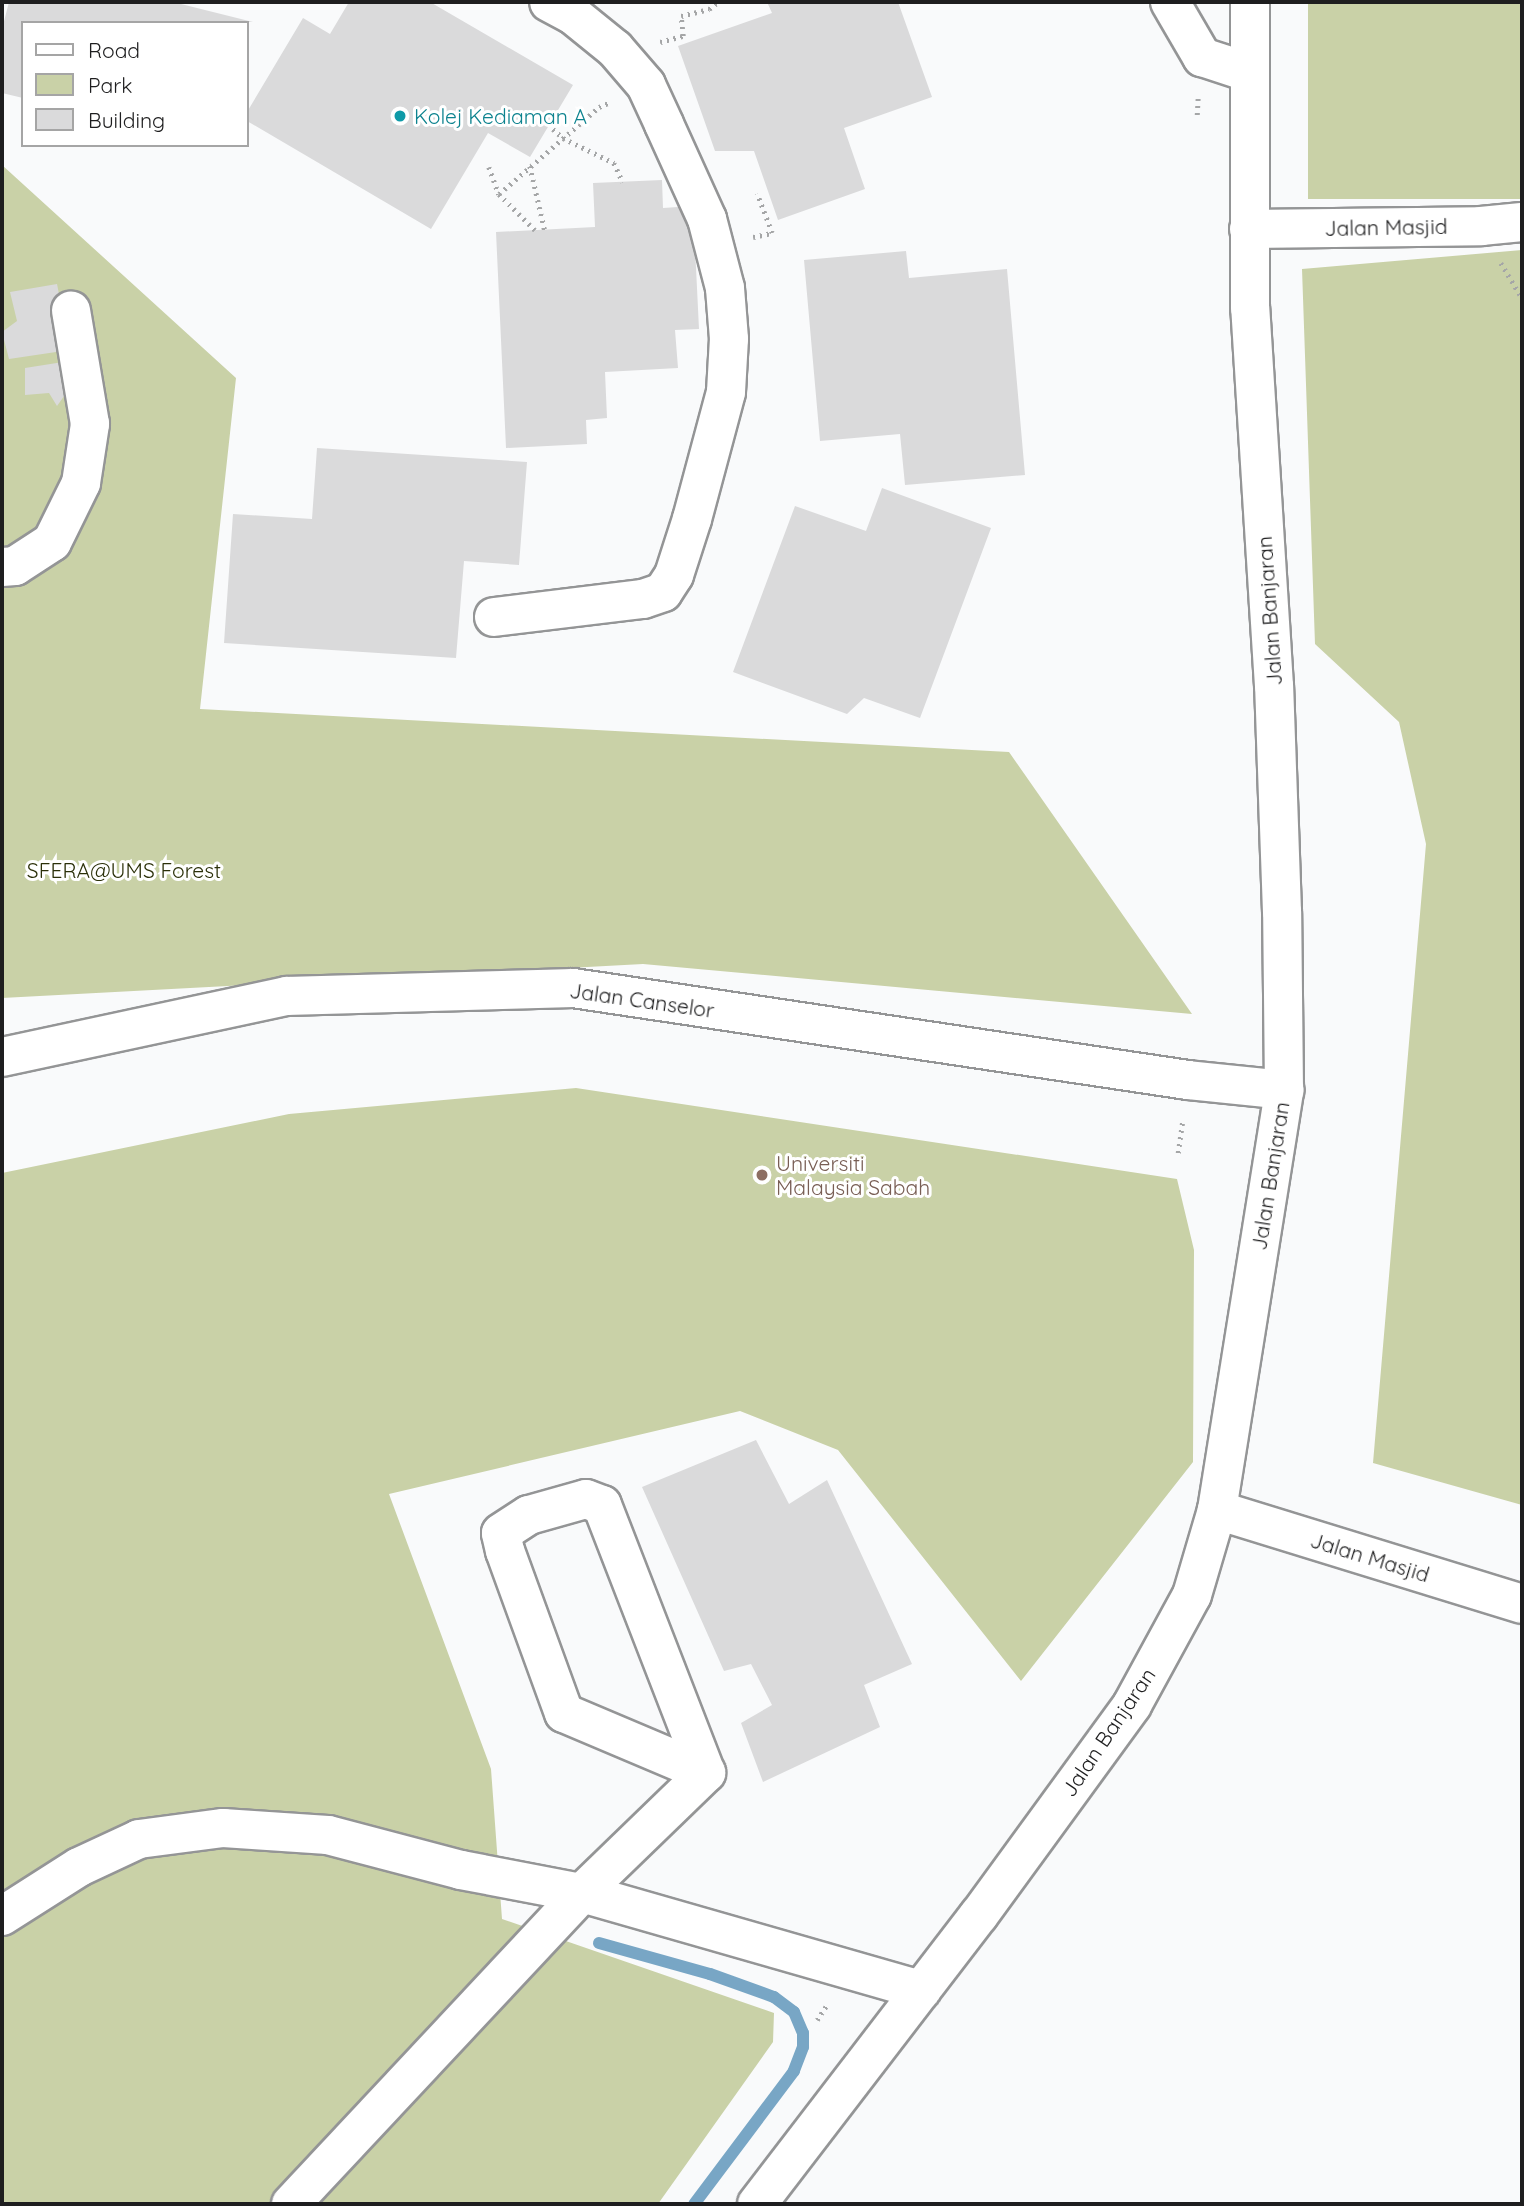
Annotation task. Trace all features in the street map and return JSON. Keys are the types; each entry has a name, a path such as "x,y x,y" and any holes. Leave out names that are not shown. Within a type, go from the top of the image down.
{"street":[{"path":"494,617 643,599 663,592 674,575 726,392 729,339 725,288 707,219 646,85 606,40 573,15 549,2"},
{"path":"1170,2 1202,57 1248,72"},
{"name":"Jalan Banjaran","path":"757,2204 921,1990 1132,1705 1192,1595 1217,1510 1284,1090 1282,912 1274,686 1250,308 1248,72 1251,2"},
{"name":"Jalan Masjid","path":"1249,229 1480,226 1522,222"},
{"path":"2,567 15,566 52,542 82,483 90,424 71,311"},
{"name":"Jalan Canselor","path":"2,1056 287,996 573,988 1175,1078 1284,1090"},
{"path":"586,1499 602,1505 706,1773 564,1713 505,1551 501,1533 529,1516 586,1499"},
{"name":"Jalan Masjid","path":"1217,1510 1522,1604"},
{"path":"291,2204 582,1893 706,1773"},
{"path":"2,1916 79,1867 139,1839 223,1828 328,1835 461,1870 582,1893 921,1990"}],"path":[{"path":"499,194 599,107 646,85 655,44 683,36 681,16 709,9 718,2"},
{"path":"554,129 563,138 614,163 623,182"},
{"path":"530,166 545,230"},
{"path":"489,167 499,194 535,230"}],"green space":[{"path":"1308,2 1522,2 1522,199 1308,199"},
{"name":"SFERA@UMS Forest","path":"2,165 236,378 200,709 1009,752 1192,1014 643,964 2,998"},
{"path":"1522,250 1522,1505 1373,1463 1426,844 1399,722 1315,644 1302,269"},
{"path":"576,1088 1177,1179 1194,1250 1193,1462 1021,1681 838,1450 740,1411 389,1494 491,1769 502,1919 774,2013 773,2042 658,2204 2,2204 2,1173 289,1114"}],"building":[{"path":"9,2 173,2 253,22 21,21 21,98 2,93 2,29"},
{"name":"Kolej Kediaman A","path":"349,2 430,2 573,85 530,157 488,133 431,229 248,122 248,110 303,18 330,34"},
{"path":"767,2 898,2 932,97 844,128 865,189 778,220 754,151 715,151 678,46 772,13"},
{"path":"662,180 663,208 693,206 699,329 675,330 678,368 605,372 607,418 586,420 587,444 506,448 496,232 595,227 593,183"},
{"path":"906,251 909,278 1007,269 1025,475 905,485 900,434 820,441 804,260"},
{"path":"57,284 65,324 56,322 56,352 9,359 2,332 17,321 10,292"},
{"path":"63,362 67,392 57,406 49,393 25,395 25,368"},
{"path":"317,448 527,462 519,565 464,561 456,658 224,643 233,514 312,519"},
{"path":"882,488 991,528 920,718 864,698 847,714 733,672 795,506 866,531"},
{"path":"756,1440 789,1504 827,1480 912,1664 864,1685 880,1727 763,1782 741,1723 772,1705 751,1664 724,1671 642,1487"}],"waterway":[{"path":"599,1943 710,1974 774,1997 794,2012 803,2033 803,2047 794,2071 694,2204"}],"place":[{"name":"Kolej Kediaman A","path":"400,116"},
{"name":"Universiti Malaysia Sabah","path":"762,1175"}]}
